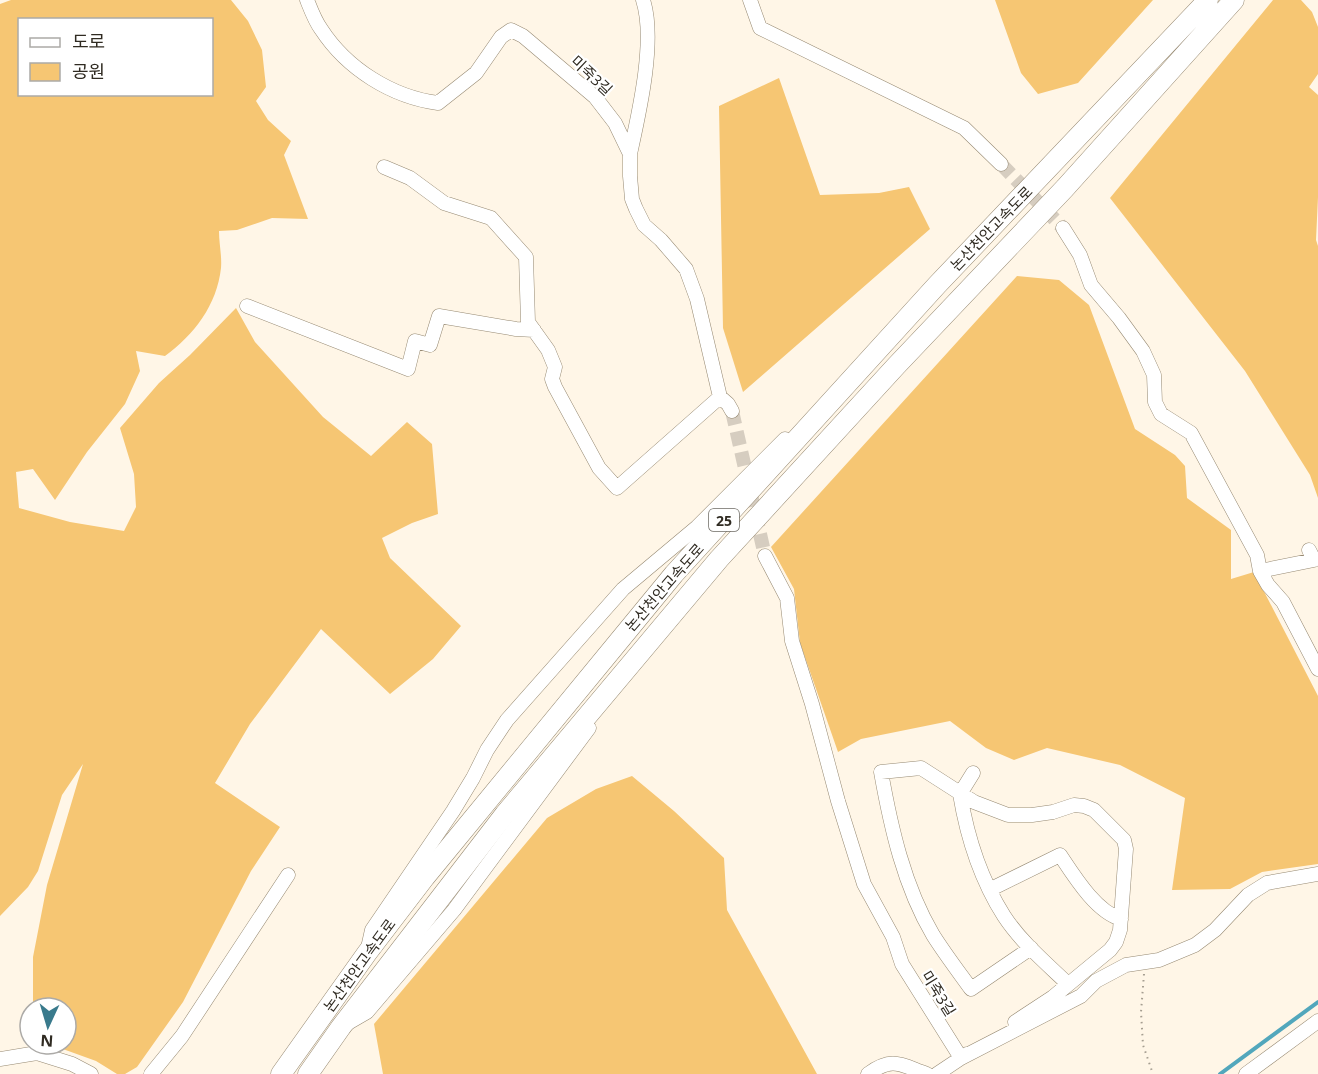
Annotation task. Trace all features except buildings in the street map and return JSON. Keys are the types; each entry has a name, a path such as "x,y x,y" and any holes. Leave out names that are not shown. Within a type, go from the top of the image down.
{"highway":[{"name":"논산천안고속도로","path":"281,1074 367,953 432,868 674,574 937,285 1208,0"},
{"name":"논산천안고속도로","path":"308,1074 341,1027 505,814 719,559 896,366 1065,188 1231,3"}],"street":[{"name":"미죽3길","path":"307,0 320,28 340,53 386,88 417,100 438,104 476,73 501,37 512,30 524,36 595,97 615,123 630,154 630,176 636,208 644,225 661,240 686,269 697,299 720,397 732,411"},
{"path":"630,154 647,51 648,15 643,0"},
{"path":"750,0 760,28 964,128 1002,164"},
{"path":"384,167 410,178 444,203 491,219 526,257 528,322 548,350 555,367 552,379 555,387 599,468 617,488 720,397"},
{"path":"1063,228 1080,255 1091,285 1143,351 1154,375 1155,402 1161,414 1191,433 1202,451 1257,555 1260,571 1268,585 1283,602 1318,669"},
{"path":"247,306 408,369 415,341 430,345 439,316 534,330"},
{"path":"367,953 372,930 453,811 487,750 507,720 623,589 697,527 801,422 820,415"},
{"path":"1260,571 1314,560 1309,549"},
{"name":"미죽3길","path":"765,556 787,598 792,641 864,884 893,937 902,964 961,1058"},
{"path":"938,1074 1053,997 1110,950 1116,942 1121,920 1126,849 1124,840 1094,810 1084,806 1074,806 1053,812 1008,815 974,802 921,768 881,772 888,815 913,892 933,935 970,989 1031,948"},
{"path":"973,773 960,794 968,837 991,889 1004,916 1031,948 1068,984"},
{"path":"991,889 1060,855 1081,886 1111,916 1121,920"},
{"path":"961,1058 1081,996 1096,981 1126,965 1159,960 1195,945 1215,930 1248,895 1267,883 1318,874"},
{"path":"151,1074 182,1036 288,875"},
{"path":"1246,1074 1318,1021"},
{"path":"0,1059 38,1053 72,1064 91,1074"},
{"path":"959,1074 961,1058"},
{"path":"868,1074 881,1065 893,1062 927,1074"}],"path":[{"path":"1145,962 1141,1012 1143,1045 1153,1074"}],"green space":[{"path":"11,0 231,0 248,21 262,50 266,87 256,101 268,120 291,141 284,155 308,219 272,218 237,230 219,231 221,263 219,282 202,318 185,339 165,356 136,351 140,371 125,404 87,452 55,500 33,469 16,472 19,508 70,522 124,531 136,507 134,474 120,428 159,383 236,308 255,342 323,417 371,456 407,422 432,444 438,514 412,523 382,538 390,558 461,626 433,659 390,694 321,629 250,724 215,783 280,827 251,871 183,1002 137,1067 125,1074 117,1074 96,1061 78,1054 78,996 33,996 33,957 47,885 83,764 62,795 38,871 28,887 0,916 0,4"},
{"path":"995,0 1153,0 1078,83 1038,94 1021,73"},
{"path":"1273,0 1301,0 1312,12 1318,27 1318,74 1309,87 1318,95 1316,240 1318,246 1318,498 1310,475 1245,371 1110,198"},
{"path":"779,78 820,195 879,193 909,187 930,229 743,392 723,328 719,106"},
{"path":"1017,276 1059,280 1089,305 1135,429 1175,455 1185,466 1187,498 1231,530 1231,579 1254,572 1318,696 1318,864 1262,872 1230,889 1172,890 1185,798 1120,765 1047,748 1014,760 986,748 950,721 861,739 838,752 800,643 794,589 771,547"},
{"path":"632,776 674,811 724,858 727,910 817,1074 383,1074 374,1024 547,818 596,789"}],"waterway":[{"path":"1220,1074 1318,1002"}],"tunnel":[{"path":"1001,164 1063,228"},
{"path":"732,411 765,556"}]}
